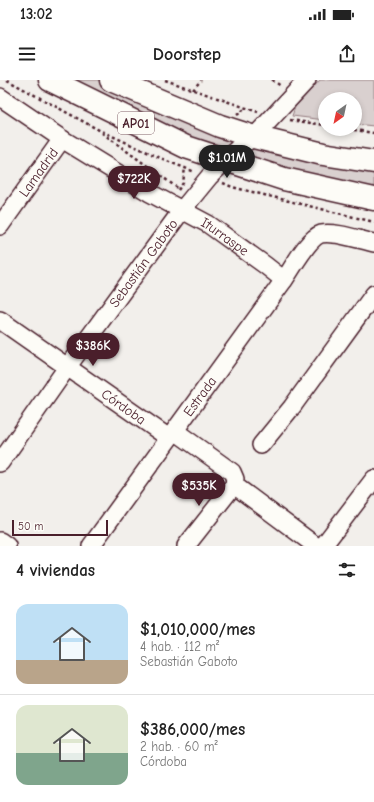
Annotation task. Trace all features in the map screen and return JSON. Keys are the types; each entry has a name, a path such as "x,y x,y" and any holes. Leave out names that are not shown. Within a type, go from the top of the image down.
{"highway":[{"name":"AP01","path":"50,80 186,147 225,161 284,179 374,199"},
{"name":"AP01","path":"111,80 220,126 323,154 374,162"}],"street":[{"name":"Sebastián Gaboto","path":"0,463 68,366 175,207 209,177 240,146 254,136 307,80"},
{"name":"Iturraspe","path":"0,97 62,139 150,193 208,224 284,280"},
{"name":"Lamadrid","path":"0,226 62,139"},
{"name":"Estrada","path":"92,546 307,246 316,237 322,234 333,234 374,244"},
{"path":"261,445 292,407 374,294"},
{"name":"Córdoba","path":"0,320 68,366 232,472 235,479 234,485"},
{"path":"323,546 374,479"},
{"path":"186,546 234,485 316,546"},
{"path":"0,541 7,546"}],"path":[{"path":"165,80 272,117 318,125"},
{"path":"194,90 202,80"},
{"path":"272,80 285,89"},
{"path":"97,129 179,189"},
{"path":"362,131 374,133"},
{"path":"175,207 179,189 183,183 185,168"}],"shaded area":[{"path":"50,80 111,80 182,110 374,162 374,199 284,179"},
{"path":"320,80 374,80 374,126 362,125 362,92 318,92 318,119 292,116 295,107"}]}
